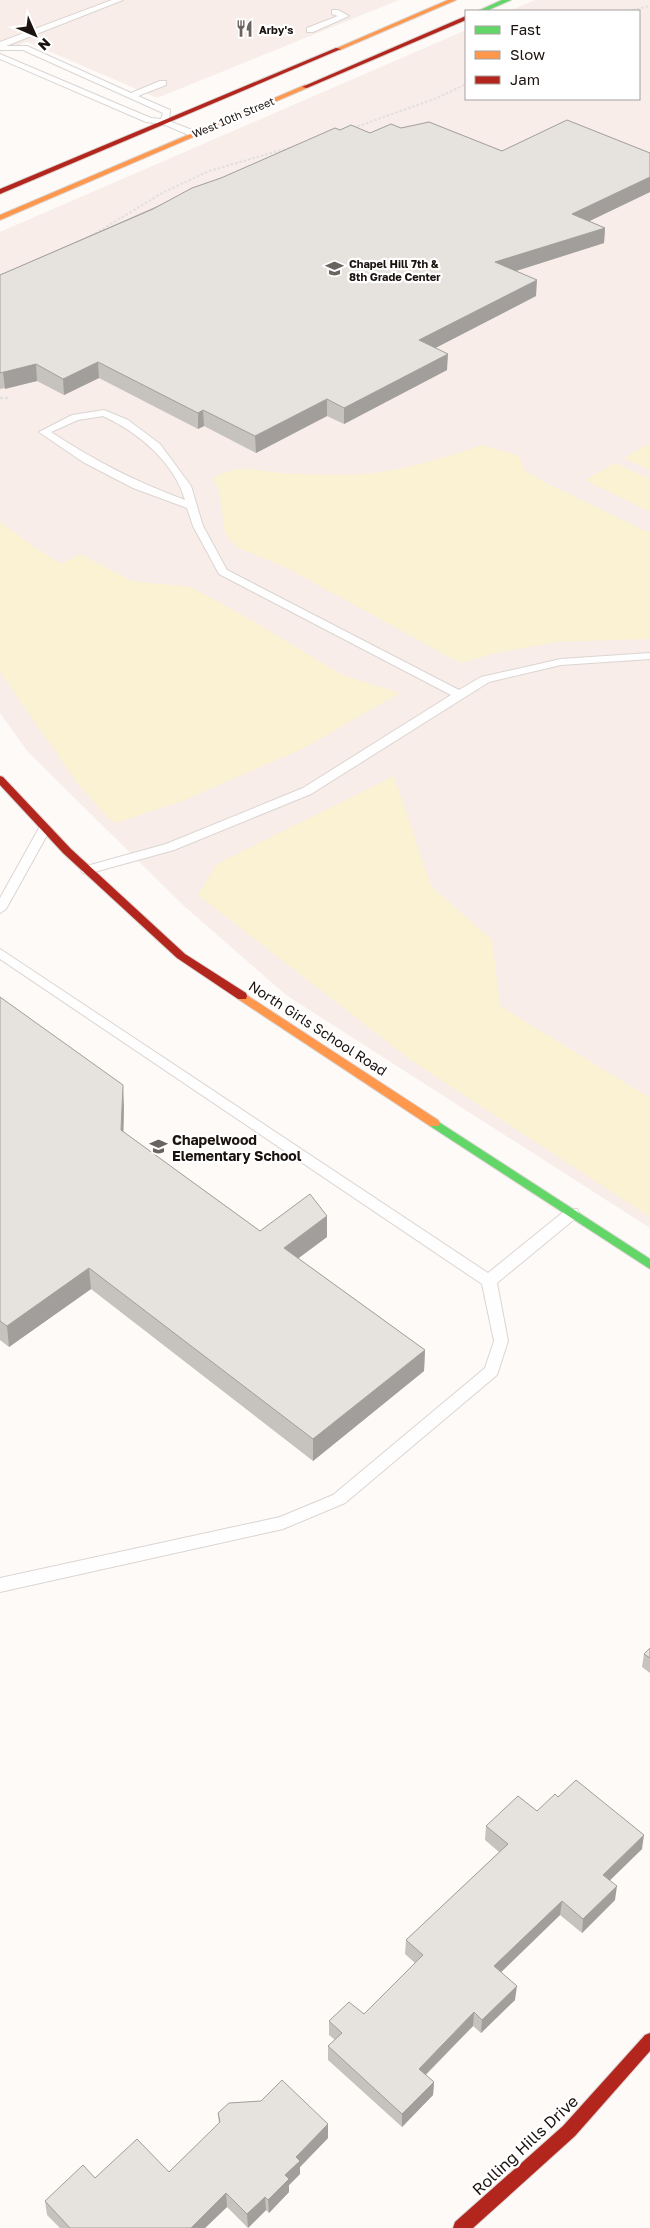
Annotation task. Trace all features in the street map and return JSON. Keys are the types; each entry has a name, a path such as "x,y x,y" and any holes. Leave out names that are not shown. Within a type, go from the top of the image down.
{"main road":[{"name":"West 10th Street","path":"0,192 453,0"},
{"path":"483,10 508,0"},
{"name":"West 10th Street","path":"0,218 465,18"},
{"name":"North Girls School Road","path":"0,779 87,870 181,956 650,1265"},
{"name":"Rolling Hills Drive","path":"461,2228 569,2130 650,2040"}],"lane":[{"path":"0,47 119,0"},
{"path":"310,30 345,16 335,12"},
{"path":"0,47 24,48 167,112 165,122"},
{"path":"0,56 149,120 165,122 194,134"},
{"path":"131,96 163,83"},
{"path":"192,506 137,486 87,460 44,432 76,417 104,413 124,422 156,446 186,486 192,506 198,526 223,572 460,695"},
{"path":"87,870 170,847 307,791 485,680 561,662 650,656"},
{"path":"0,909 45,828"},
{"path":"0,953 489,1281 501,1341 492,1371 338,1499 282,1523 0,1584"},
{"path":"489,1281 572,1213"}],"path":[{"path":"632,10 650,6"},
{"path":"345,130 396,114 465,84"},
{"path":"90,236 164,192 209,172 302,144"},
{"path":"0,398 9,398"}],"shaded area":[{"path":"0,0 399,0 157,98 27,42 0,52"},
{"path":"535,0 650,0 650,1228 286,995 183,905 28,752 0,713 0,232 465,30 465,100 640,100 640,10 511,10"},
{"path":"650,443 650,470 624,458"},
{"path":"482,445 519,456 523,469 542,481 650,533 650,639 555,642 496,653 460,663 285,567 238,548 225,534 219,490 212,479 239,469 315,475 374,473 429,462"},
{"path":"615,463 650,479 650,512 585,480"},
{"path":"0,522 61,564 80,554 132,581 191,587 251,620 342,675 400,693 302,749 182,801 116,823 108,818 78,784 0,672"},
{"path":"394,776 431,886 492,940 500,1006 650,1098 650,1217 412,1061 198,895 217,864"}],"building":[{"path":"567,120 650,153 650,177 572,214 605,228 495,262 537,280 419,340 448,354 344,408 327,399 255,436 203,410 198,413 98,362 63,379 36,364 0,373 0,275 153,209 192,188 221,178 335,128 340,130 351,125 370,133 391,124 401,128 429,122 502,151"},
{"path":"0,997 123,1085 121,1130 260,1231 310,1194 327,1216 284,1248 425,1350 313,1439 89,1268 7,1326 0,1321"},
{"path":"650,1648 650,1658 644,1654"},
{"path":"576,1780 644,1835 603,1875 617,1886 583,1919 562,1901 494,1966 517,1986 482,2020 474,2012 419,2069 434,2082 402,2114 328,2046 342,2033 329,2021 349,2002 364,2014 423,1955 406,1940 508,1844 486,1826 518,1796 537,1811 555,1794 558,1797"},
{"path":"282,2080 328,2124 296,2157 300,2161 285,2175 289,2179 268,2200 265,2197 247,2214 226,2193 191,2228 70,2228 45,2201 83,2165 95,2178 137,2139 169,2172 220,2122 218,2113 229,2103 261,2101"}],"traffic: fast":[{"path":"483,10 508,0"},
{"path":"434,1123 650,1265"}],"traffic: slow":[{"path":"338,49 453,0"},
{"path":"0,218 305,87"},
{"path":"242,996 434,1123"}],"traffic: jam":[{"path":"305,87 465,18"},
{"path":"0,192 338,49"},
{"path":"0,779 67,851 181,956 242,996"},
{"path":"461,2228 569,2131 650,2040"}],"place":[{"name":"Arby's","path":"245,29"},
{"name":"Chapel Hill 7th & 8th Grade Center","path":"335,269"},
{"name":"Chapelwood Elementary School","path":"158,1147"}]}
